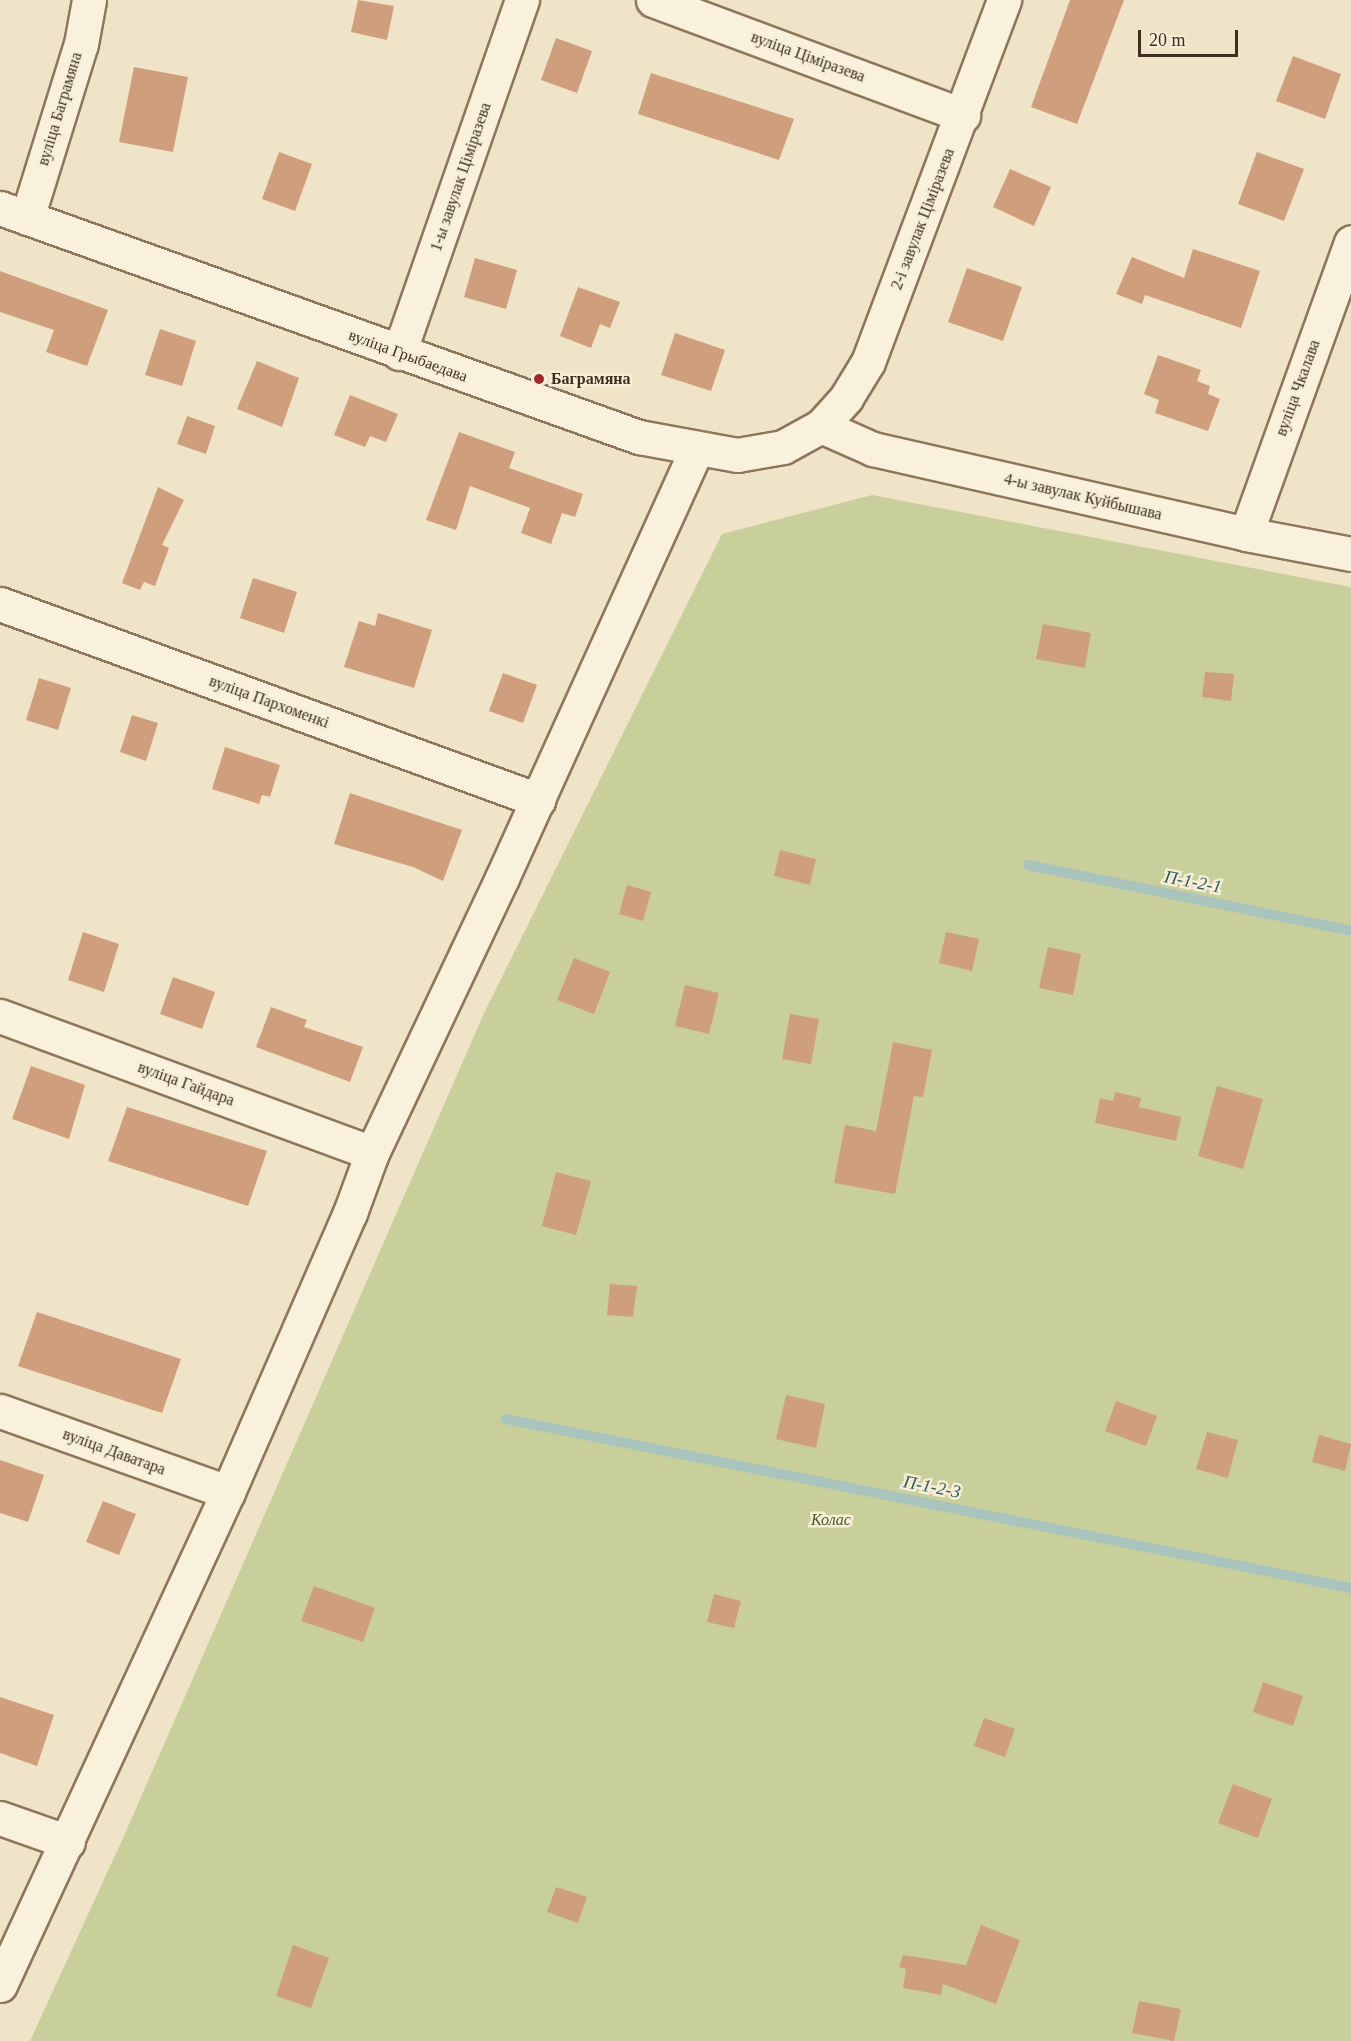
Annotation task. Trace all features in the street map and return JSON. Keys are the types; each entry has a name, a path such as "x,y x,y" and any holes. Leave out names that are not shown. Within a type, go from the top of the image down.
{"street":[{"name":"вуліца Баграмяна","path":"14,213 81,44 89,0"},
{"name":"1-ы завулак Ціміразева","path":"399,353 522,0"},
{"name":"вуліца Ціміразева","path":"653,0 963,115"},
{"name":"2-і завулак Ціміразева","path":"820,426 846,398 868,362 963,115 1004,0"},
{"name":"вуліца Грыбаедава","path":"14,213 399,353 639,437 696,451 737,455 783,447 820,426"},
{"name":"вуліца Чкалава","path":"1246,534 1351,242"},
{"name":"4-ы завулак Куйбышава","path":"820,426 873,449 1246,534 1351,554"},
{"path":"0,1985 228,1492 350,1213 372,1153 538,800 696,451"},
{"name":"вуліца Пархоменкі","path":"0,604 538,800"},
{"name":"вуліца Гайдара","path":"0,1016 372,1153"},
{"name":"вуліца Даватара","path":"0,1411 228,1492"},
{"path":"0,1818 68,1842"}],"green space":[{"name":"Колас","path":"872,495 1351,587 1351,2041 30,2041 123,1838 485,1011 722,534"}],"building":[{"path":"358,0 394,6 387,40 351,32"},
{"path":"1070,0 1124,0 1077,124 1031,107"},
{"path":"556,38 592,51 577,93 541,80"},
{"path":"1293,56 1341,74 1325,119 1276,101"},
{"path":"134,67 188,77 173,152 119,142"},
{"path":"651,73 794,119 779,160 638,114"},
{"path":"279,152 312,164 295,211 262,199"},
{"path":"1257,152 1304,169 1284,221 1238,204"},
{"path":"1010,169 1051,187 1034,226 993,207"},
{"path":"1193,249 1260,271 1241,328 1145,295 1142,304 1116,294 1132,257 1184,278"},
{"path":"475,258 517,270 506,309 464,297"},
{"path":"967,268 1022,287 1003,341 948,322"},
{"path":"0,271 108,310 87,366 46,352 54,330 0,312"},
{"path":"578,287 620,302 610,328 600,324 591,348 560,336"},
{"path":"160,329 196,341 182,386 145,375"},
{"path":"675,333 725,350 711,391 661,375"},
{"path":"1158,355 1201,370 1197,381 1210,386 1208,394 1220,399 1208,431 1155,413 1159,400 1144,394"},
{"path":"257,361 299,378 282,427 237,409"},
{"path":"350,395 398,414 386,442 370,436 365,447 334,435"},
{"path":"187,416 215,426 206,454 177,444"},
{"path":"459,432 515,452 509,468 583,494 575,517 562,513 551,544 521,533 530,508 470,486 456,530 426,520"},
{"path":"158,487 184,500 162,545 169,548 155,586 144,582 140,590 122,583"},
{"path":"253,578 297,592 284,633 240,618"},
{"path":"378,613 432,630 414,688 344,667 359,621 375,626"},
{"path":"1043,624 1091,633 1085,668 1036,659"},
{"path":"1205,672 1234,674 1231,701 1202,697"},
{"path":"503,673 537,685 523,723 489,711"},
{"path":"39,678 71,688 58,730 26,720"},
{"path":"132,715 158,723 146,761 120,752"},
{"path":"225,747 280,765 270,797 262,795 259,804 212,789"},
{"path":"350,793 462,830 443,881 413,867 334,844"},
{"path":"780,850 816,859 810,885 774,876"},
{"path":"627,885 651,892 643,921 619,914"},
{"path":"83,932 119,944 104,992 68,980"},
{"path":"946,932 979,939 972,971 939,963"},
{"path":"1048,947 1081,954 1073,995 1039,988"},
{"path":"574,958 610,972 594,1014 557,1000"},
{"path":"173,977 215,992 202,1029 160,1014"},
{"path":"685,985 719,993 709,1034 675,1026"},
{"path":"271,1007 307,1020 304,1027 363,1047 350,1082 256,1047"},
{"path":"790,1014 819,1019 811,1064 782,1059"},
{"path":"893,1042 932,1050 923,1097 914,1096 895,1194 834,1183 845,1125 876,1131"},
{"path":"31,1066 85,1085 69,1139 12,1119"},
{"path":"1217,1086 1263,1099 1243,1169 1198,1156"},
{"path":"1115,1092 1141,1098 1139,1107 1181,1117 1176,1141 1095,1123 1100,1098 1113,1101"},
{"path":"127,1107 267,1151 248,1206 108,1161"},
{"path":"556,1172 591,1181 576,1235 542,1226"},
{"path":"610,1284 637,1286 633,1317 607,1315"},
{"path":"37,1312 181,1359 162,1413 18,1366"},
{"path":"786,1395 825,1404 816,1448 776,1439"},
{"path":"1116,1401 1157,1416 1146,1446 1105,1431"},
{"path":"1207,1432 1238,1440 1228,1478 1196,1469"},
{"path":"1319,1435 1351,1444 1345,1471 1312,1462"},
{"path":"0,1460 44,1475 28,1522 0,1513"},
{"path":"103,1501 136,1514 119,1555 86,1542"},
{"path":"314,1586 375,1608 363,1642 301,1621"},
{"path":"714,1594 741,1601 734,1628 707,1622"},
{"path":"1263,1682 1303,1696 1293,1726 1253,1712"},
{"path":"0,1697 54,1715 37,1766 0,1753"},
{"path":"984,1718 1015,1729 1005,1757 974,1746"},
{"path":"1233,1784 1272,1799 1258,1838 1218,1823"},
{"path":"556,1887 587,1897 578,1923 547,1912"},
{"path":"981,1925 1020,1940 996,2004 943,1984 941,1995 903,1988 906,1969 899,1967 903,1955 966,1965"},
{"path":"293,1945 329,1958 311,2008 276,1996"},
{"path":"1139,2001 1181,2009 1174,2041 1132,2033"}],"waterway":[{"name":"П-1-2-1","path":"1028,865 1351,931"},
{"name":"П-1-2-3","path":"506,1419 1351,1588"}],"place":[{"name":"Баграмяна","path":"539,379"}]}
